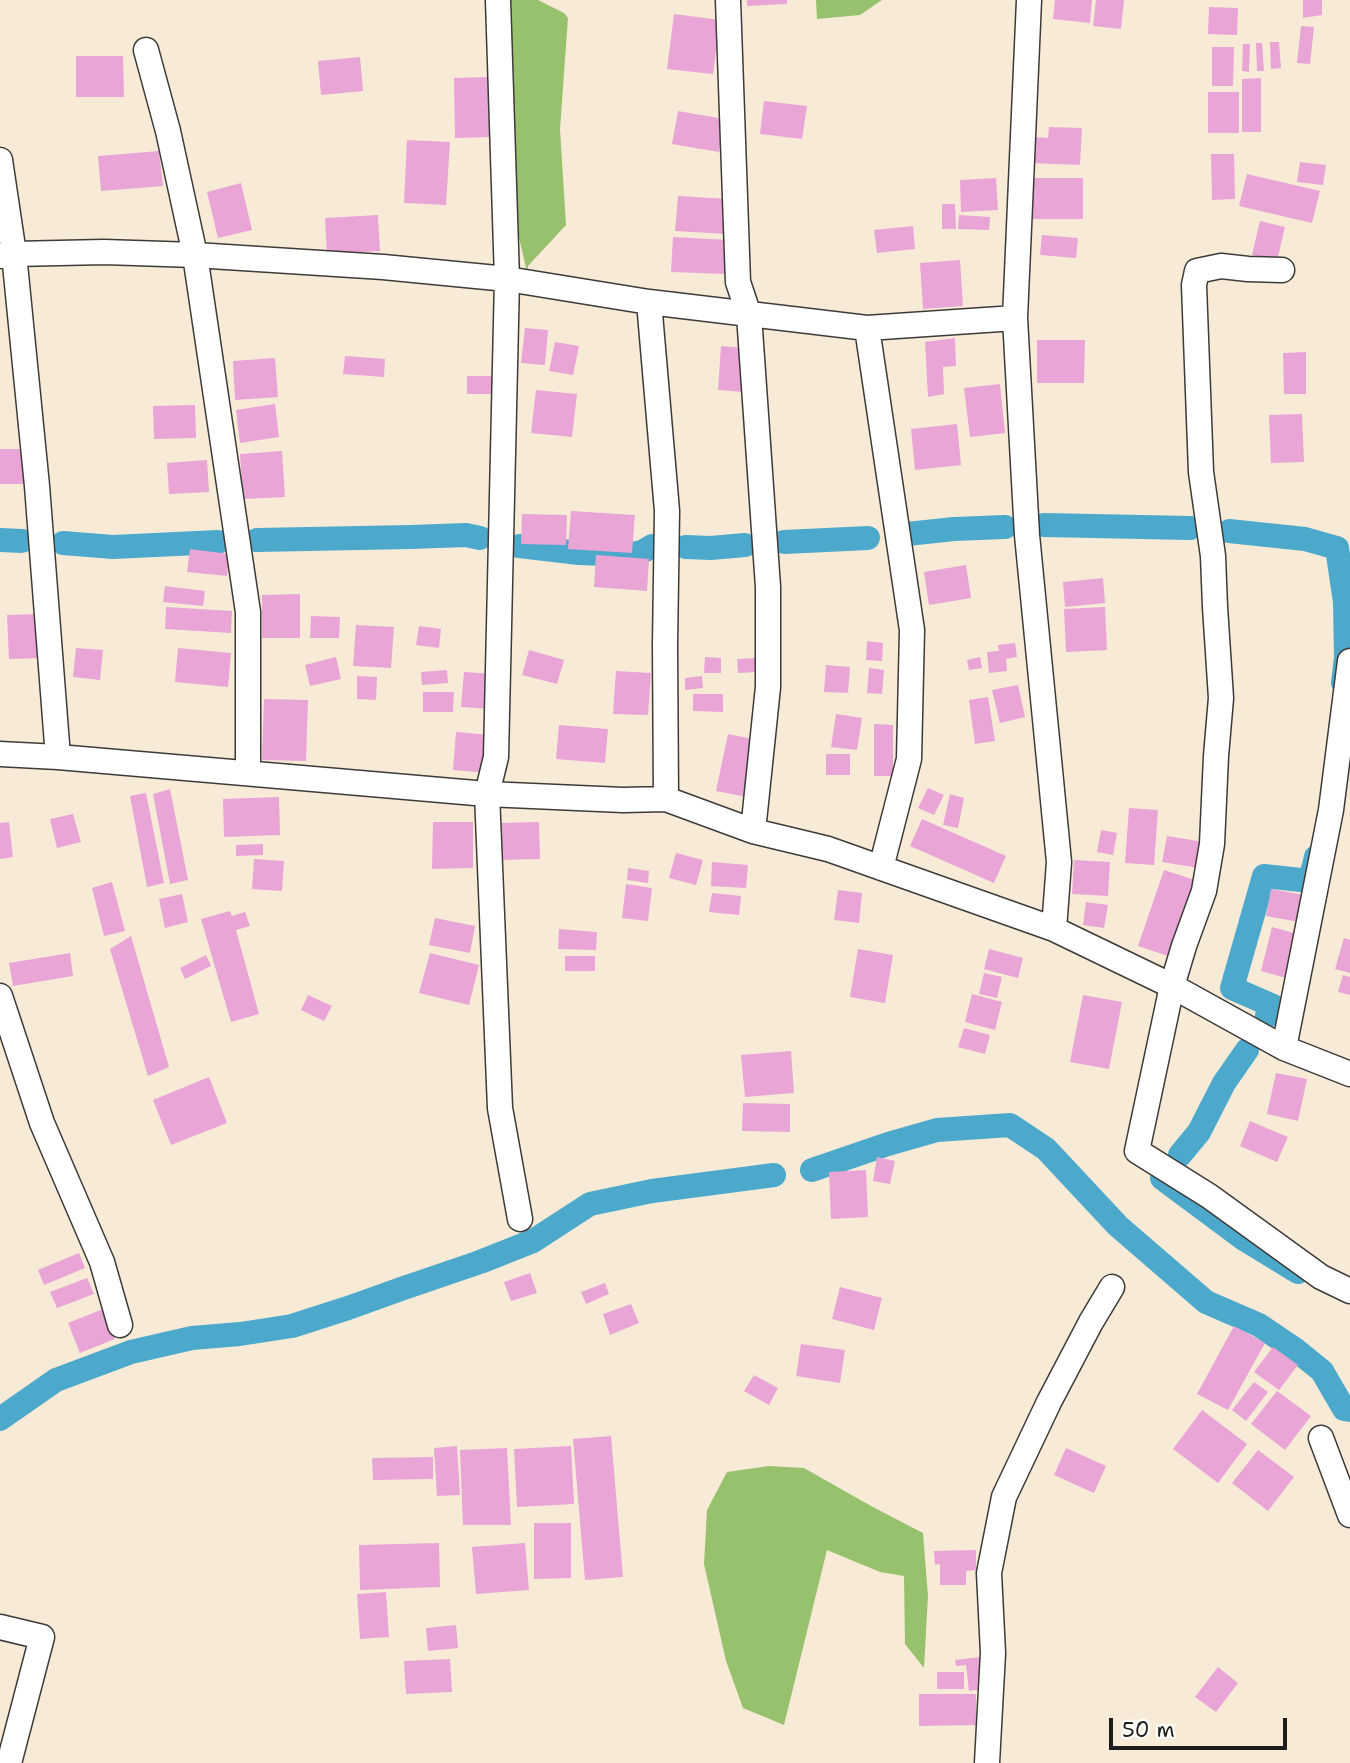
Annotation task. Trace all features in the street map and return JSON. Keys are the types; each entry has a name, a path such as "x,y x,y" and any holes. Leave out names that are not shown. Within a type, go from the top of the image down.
{"street":[{"path":"498,0 507,279 496,757 487,794 500,1108 520,1219"},
{"path":"728,0 738,282 749,315 768,587 768,687 753,831"},
{"path":"1029,0 1015,318 1027,536 1059,862 1054,929"},
{"path":"146,50 168,131 195,255 248,611 248,773"},
{"path":"0,160 7,255 37,486 58,757"},
{"path":"7,255 195,255 383,267 507,279 649,302 867,328 1015,318"},
{"path":"1282,270 1221,267 1197,271 1194,285 1201,472 1213,556 1221,698 1212,844 1204,891 1172,986 1137,1151 1209,1196 1321,1277 1350,1291"},
{"path":"649,302 667,511 666,799"},
{"path":"867,328 912,629 909,760 881,868"},
{"path":"1284,1048 1331,810 1350,661"},
{"path":"0,754 487,794 623,800 666,799 753,831 828,849 1054,929 1172,986 1284,1048 1350,1074"},
{"path":"0,996 42,1123 102,1262 120,1325"},
{"path":"987,1763 993,1653 989,1573 1004,1497 1049,1402 1111,1287"},
{"path":"1321,1438 1350,1515"},
{"path":"0,1627 42,1637 9,1763"}],"green space":[{"path":"511,0 538,0 564,13 568,18 560,129 566,225 528,266 527,272 514,216 507,130"},
{"path":"816,0 882,0 860,15 817,19"},
{"path":"769,1466 804,1468 923,1533 928,1596 924,1668 905,1644 904,1576 880,1572 827,1550 784,1725 743,1708 726,1661 704,1564 707,1510 727,1472"}],"building":[{"path":"747,0 787,0 787,4 747,6"},
{"path":"1055,0 1092,0 1090,23 1053,19"},
{"path":"1096,0 1124,0 1121,29 1093,26"},
{"path":"1303,0 1322,0 1322,15 1303,18"},
{"path":"1209,7 1238,8 1237,35 1208,34"},
{"path":"674,14 720,20 713,74 667,69"},
{"path":"1301,26 1314,27 1310,64 1297,63"},
{"path":"1270,42 1279,42 1281,68 1271,69"},
{"path":"1256,43 1262,43 1264,71 1257,71"},
{"path":"1243,44 1250,44 1249,72 1242,71"},
{"path":"1212,47 1234,47 1233,86 1212,86"},
{"path":"76,56 123,56 124,97 76,97"},
{"path":"360,57 363,91 321,95 318,61"},
{"path":"491,77 492,137 455,138 454,78"},
{"path":"1261,78 1261,132 1242,132 1242,79"},
{"path":"1208,92 1239,92 1239,133 1208,133"},
{"path":"764,101 807,106 802,139 760,134"},
{"path":"678,111 724,119 719,152 672,144"},
{"path":"1049,127 1082,128 1080,165 1031,163 1032,137 1048,138"},
{"path":"407,140 450,142 446,205 404,203"},
{"path":"159,151 163,186 101,191 98,156"},
{"path":"1211,154 1234,154 1235,199 1212,200"},
{"path":"1300,162 1326,165 1323,185 1297,182"},
{"path":"1247,174 1320,191 1312,223 1239,206"},
{"path":"996,178 998,210 961,212 960,180"},
{"path":"1033,178 1083,178 1083,219 1033,219"},
{"path":"241,183 252,230 218,238 207,192"},
{"path":"678,196 729,199 727,234 675,231"},
{"path":"942,204 955,204 956,229 942,229"},
{"path":"378,215 380,251 327,254 325,218"},
{"path":"959,215 990,217 989,230 958,229"},
{"path":"1260,221 1285,227 1277,261 1252,255"},
{"path":"913,226 915,249 877,253 874,230"},
{"path":"1042,235 1078,238 1076,258 1040,255"},
{"path":"673,237 728,240 726,274 671,272"},
{"path":"960,260 963,306 923,309 920,263"},
{"path":"525,328 548,330 545,365 521,363"},
{"path":"955,338 956,366 943,367 944,394 928,397 925,342"},
{"path":"1037,340 1085,340 1084,383 1037,383"},
{"path":"555,342 579,346 573,375 549,371"},
{"path":"721,346 746,348 743,392 718,390"},
{"path":"1306,352 1306,394 1284,394 1283,353"},
{"path":"345,356 385,359 384,377 343,374"},
{"path":"275,358 278,397 235,400 233,361"},
{"path":"467,376 498,376 498,394 467,394"},
{"path":"1000,384 1005,433 970,437 964,388"},
{"path":"536,390 577,394 572,437 531,433"},
{"path":"275,404 279,437 240,443 236,410"},
{"path":"195,405 196,438 154,439 153,406"},
{"path":"1302,414 1304,462 1271,463 1269,415"},
{"path":"957,424 961,465 915,470 911,429"},
{"path":"0,449 31,449 31,484 0,484"},
{"path":"282,451 285,497 243,499 240,454"},
{"path":"207,460 209,492 169,494 167,463"},
{"path":"571,511 635,515 632,553 568,549"},
{"path":"522,514 567,515 566,545 521,544"},
{"path":"190,549 229,554 227,576 187,572"},
{"path":"596,555 649,559 647,591 594,587"},
{"path":"966,565 971,598 929,605 924,572"},
{"path":"1103,578 1105,603 1065,607 1063,582"},
{"path":"165,586 205,591 203,606 163,602"},
{"path":"300,594 300,638 262,638 262,595"},
{"path":"166,607 232,611 231,633 165,629"},
{"path":"1105,607 1107,650 1066,652 1064,609"},
{"path":"41,614 43,658 9,659 7,615"},
{"path":"311,616 340,617 339,638 310,638"},
{"path":"356,625 394,627 391,668 353,666"},
{"path":"419,626 441,629 439,648 416,645"},
{"path":"867,641 883,643 882,661 866,660"},
{"path":"1015,643 1017,657 1006,659 1007,671 989,673 987,652 999,651 998,645"},
{"path":"76,648 103,650 100,680 73,677"},
{"path":"178,648 231,653 228,687 175,682"},
{"path":"529,650 564,660 557,684 522,675"},
{"path":"336,657 341,679 310,686 305,665"},
{"path":"705,657 721,658 721,673 704,673"},
{"path":"980,657 982,668 969,670 967,660"},
{"path":"755,658 756,672 738,673 737,659"},
{"path":"826,665 850,667 848,693 824,692"},
{"path":"869,668 884,670 882,694 867,693"},
{"path":"447,670 448,683 422,685 421,672"},
{"path":"616,671 651,673 648,715 613,714"},
{"path":"464,672 494,674 492,709 461,707"},
{"path":"357,676 377,677 376,700 357,699"},
{"path":"702,676 703,688 685,690 685,678"},
{"path":"1018,685 1025,717 1000,723 992,690"},
{"path":"423,692 454,692 453,712 423,712"},
{"path":"693,694 723,694 723,712 693,711"},
{"path":"988,697 995,741 975,744 969,700"},
{"path":"264,699 308,700 306,761 262,760"},
{"path":"836,714 862,718 857,750 831,747"},
{"path":"874,724 893,725 893,776 874,776"},
{"path":"559,725 608,729 605,763 556,759"},
{"path":"456,732 491,735 488,773 453,770"},
{"path":"728,734 758,740 747,797 716,791"},
{"path":"826,754 850,754 850,775 826,775"},
{"path":"928,788 944,795 934,815 918,808"},
{"path":"170,789 188,880 170,884 153,794"},
{"path":"146,793 164,883 147,887 130,796"},
{"path":"950,794 964,798 958,828 943,825"},
{"path":"279,797 280,835 224,837 223,799"},
{"path":"1129,808 1158,810 1154,865 1125,863"},
{"path":"73,814 81,842 57,848 50,819"},
{"path":"922,819 1006,856 994,883 910,846"},
{"path":"9,822 13,857 0,859 0,823"},
{"path":"433,822 473,822 473,868 432,869"},
{"path":"539,822 540,859 500,860 500,823"},
{"path":"1101,830 1117,833 1113,855 1097,852"},
{"path":"1167,836 1204,842 1199,868 1162,862"},
{"path":"263,844 263,855 236,856 236,845"},
{"path":"676,853 703,860 696,885 669,878"},
{"path":"254,859 284,861 282,891 252,889"},
{"path":"1074,860 1110,862 1108,896 1072,894"},
{"path":"712,862 748,865 746,888 711,886"},
{"path":"628,868 649,871 648,883 627,880"},
{"path":"1164,870 1198,881 1171,957 1138,946"},
{"path":"112,882 125,931 104,936 92,888"},
{"path":"626,884 652,888 648,921 622,918"},
{"path":"1271,889 1304,895 1299,922 1266,916"},
{"path":"838,890 862,893 859,923 834,920"},
{"path":"712,893 741,896 739,915 709,912"},
{"path":"182,894 188,922 165,928 159,899"},
{"path":"1086,902 1108,905 1104,928 1083,925"},
{"path":"230,911 232,916 245,912 250,926 236,930 259,1014 231,1022 201,919"},
{"path":"435,918 475,926 470,953 429,945"},
{"path":"1272,927 1305,936 1293,980 1261,971"},
{"path":"559,929 597,932 596,950 558,949"},
{"path":"131,936 169,1067 148,1076 110,949"},
{"path":"1344,938 1350,940 1350,973 1335,969"},
{"path":"858,949 893,955 885,1003 850,997"},
{"path":"989,949 1023,958 1018,978 984,969"},
{"path":"70,953 73,976 13,986 9,963"},
{"path":"430,953 479,965 469,1005 419,993"},
{"path":"206,955 211,966 185,979 180,968"},
{"path":"565,956 595,956 595,971 565,971"},
{"path":"984,973 1002,977 997,998 979,994"},
{"path":"1343,975 1350,977 1350,995 1338,992"},
{"path":"972,994 1002,1002 995,1030 965,1022"},
{"path":"308,995 332,1006 324,1021 301,1010"},
{"path":"1083,995 1122,1002 1109,1069 1070,1062"},
{"path":"964,1028 990,1035 985,1054 958,1047"},
{"path":"791,1051 794,1093 745,1097 741,1055"},
{"path":"1276,1073 1307,1079 1298,1121 1267,1114"},
{"path":"209,1077 227,1123 171,1145 153,1100"},
{"path":"743,1103 790,1104 790,1132 742,1131"},
{"path":"1250,1121 1288,1137 1277,1162 1240,1146"},
{"path":"877,1157 895,1161 890,1184 873,1181"},
{"path":"866,1170 868,1217 831,1219 829,1172"},
{"path":"79,1253 85,1268 44,1285 38,1270"},
{"path":"530,1273 537,1293 511,1301 504,1282"},
{"path":"87,1278 94,1294 57,1308 50,1292"},
{"path":"605,1283 609,1294 586,1304 581,1292"},
{"path":"840,1287 882,1298 874,1330 832,1319"},
{"path":"631,1304 639,1323 610,1335 603,1314"},
{"path":"103,1309 115,1339 80,1353 68,1323"},
{"path":"1234,1326 1265,1343 1228,1410 1197,1394"},
{"path":"801,1344 845,1350 840,1383 796,1376"},
{"path":"1273,1347 1298,1365 1279,1390 1254,1372"},
{"path":"754,1375 778,1388 769,1405 744,1391"},
{"path":"1254,1382 1268,1392 1246,1421 1232,1410"},
{"path":"1277,1391 1311,1416 1285,1450 1251,1424"},
{"path":"1202,1410 1247,1444 1218,1483 1173,1449"},
{"path":"611,1436 623,1577 585,1580 573,1439"},
{"path":"457,1446 460,1495 437,1496 434,1448"},
{"path":"571,1446 574,1504 517,1507 514,1449"},
{"path":"507,1448 511,1525 463,1525 460,1450"},
{"path":"1066,1448 1106,1466 1094,1493 1054,1475"},
{"path":"1258,1450 1294,1477 1268,1511 1232,1483"},
{"path":"433,1457 433,1479 373,1480 372,1458"},
{"path":"534,1523 571,1523 571,1578 534,1579"},
{"path":"439,1543 440,1587 360,1590 359,1545"},
{"path":"525,1543 529,1590 476,1594 472,1547"},
{"path":"976,1550 976,1570 966,1571 966,1585 940,1585 940,1564 935,1565 934,1551"},
{"path":"386,1592 389,1637 360,1639 357,1594"},
{"path":"456,1625 458,1648 428,1651 426,1628"},
{"path":"980,1657 983,1689 969,1691 966,1665 956,1666 955,1660"},
{"path":"450,1659 452,1692 406,1694 404,1661"},
{"path":"1218,1667 1238,1683 1216,1712 1195,1697"},
{"path":"937,1672 964,1672 964,1689 937,1689"},
{"path":"919,1694 976,1694 976,1725 919,1726"}],"waterway":[{"path":"1044,525 1190,528"},
{"path":"907,534 1005,527"},
{"path":"1229,531 1305,539 1337,548 1345,602 1346,658 1343,683"},
{"path":"257,540 466,535 480,538"},
{"path":"784,542 868,538"},
{"path":"0,540 22,541"},
{"path":"63,543 113,547 218,542"},
{"path":"686,547 745,545"},
{"path":"519,546 628,555 642,552 652,546"},
{"path":"1267,1016 1273,1006 1232,988 1264,876 1310,881 1316,857"},
{"path":"1180,1155 1199,1132 1224,1083 1247,1050"},
{"path":"812,1170 937,1130 1010,1125 1046,1149 1118,1226 1206,1302 1259,1325 1322,1371 1344,1409 1350,1410"},
{"path":"0,1419 56,1380 131,1352 192,1338 292,1326 348,1308 533,1241 590,1204 652,1191 774,1175"},
{"path":"1162,1178 1244,1239 1298,1272"}]}
